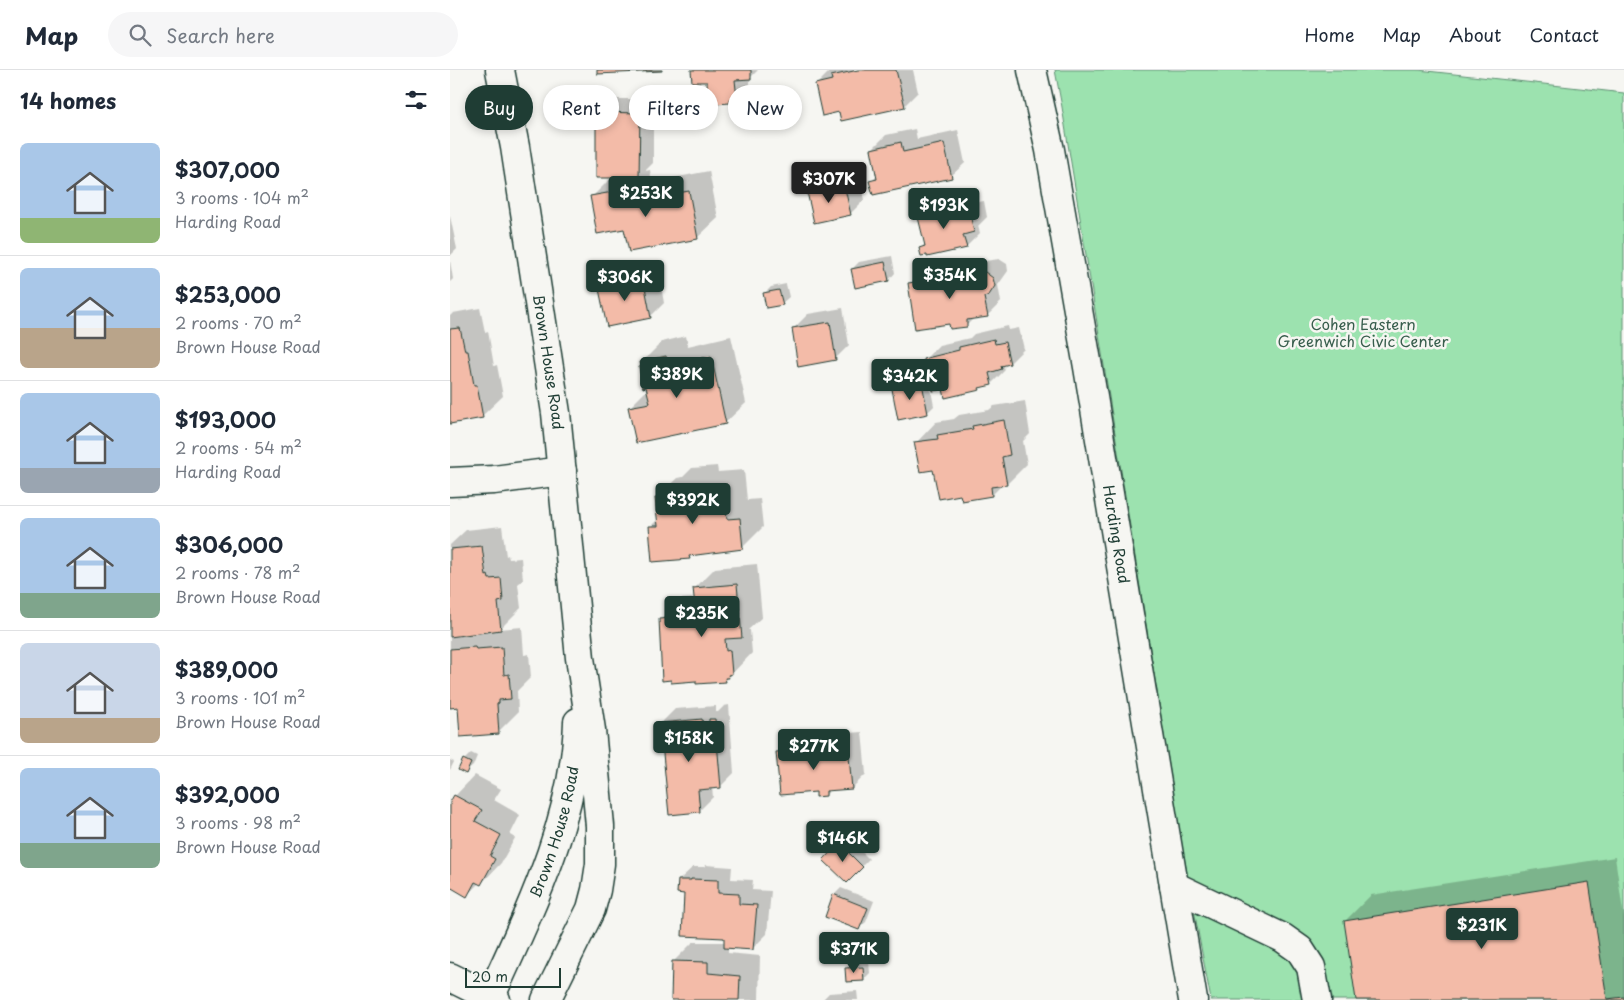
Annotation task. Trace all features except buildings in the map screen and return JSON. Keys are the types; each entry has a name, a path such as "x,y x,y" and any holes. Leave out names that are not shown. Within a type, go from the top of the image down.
{"street":[{"name":"Brown House Road","path":"500,70 515,147 556,413 580,658 591,730 600,826 600,864 591,909 546,1000"},
{"name":"Harding Road","path":"1032,70 1050,150 1088,367 1193,1000"},
{"path":"450,482 494,480 562,471"},
{"name":"Brown House Road","path":"492,999 552,852 570,792 578,733 580,658"},
{"path":"1174,886 1283,938 1300,950 1311,967 1317,1000"},
{"path":"450,977 492,999"}],"green space":[{"name":"Cohen Eastern Greenwich Civic Center","path":"1055,70 1418,70 1624,93 1624,1000 1211,1000 1183,852"}]}
